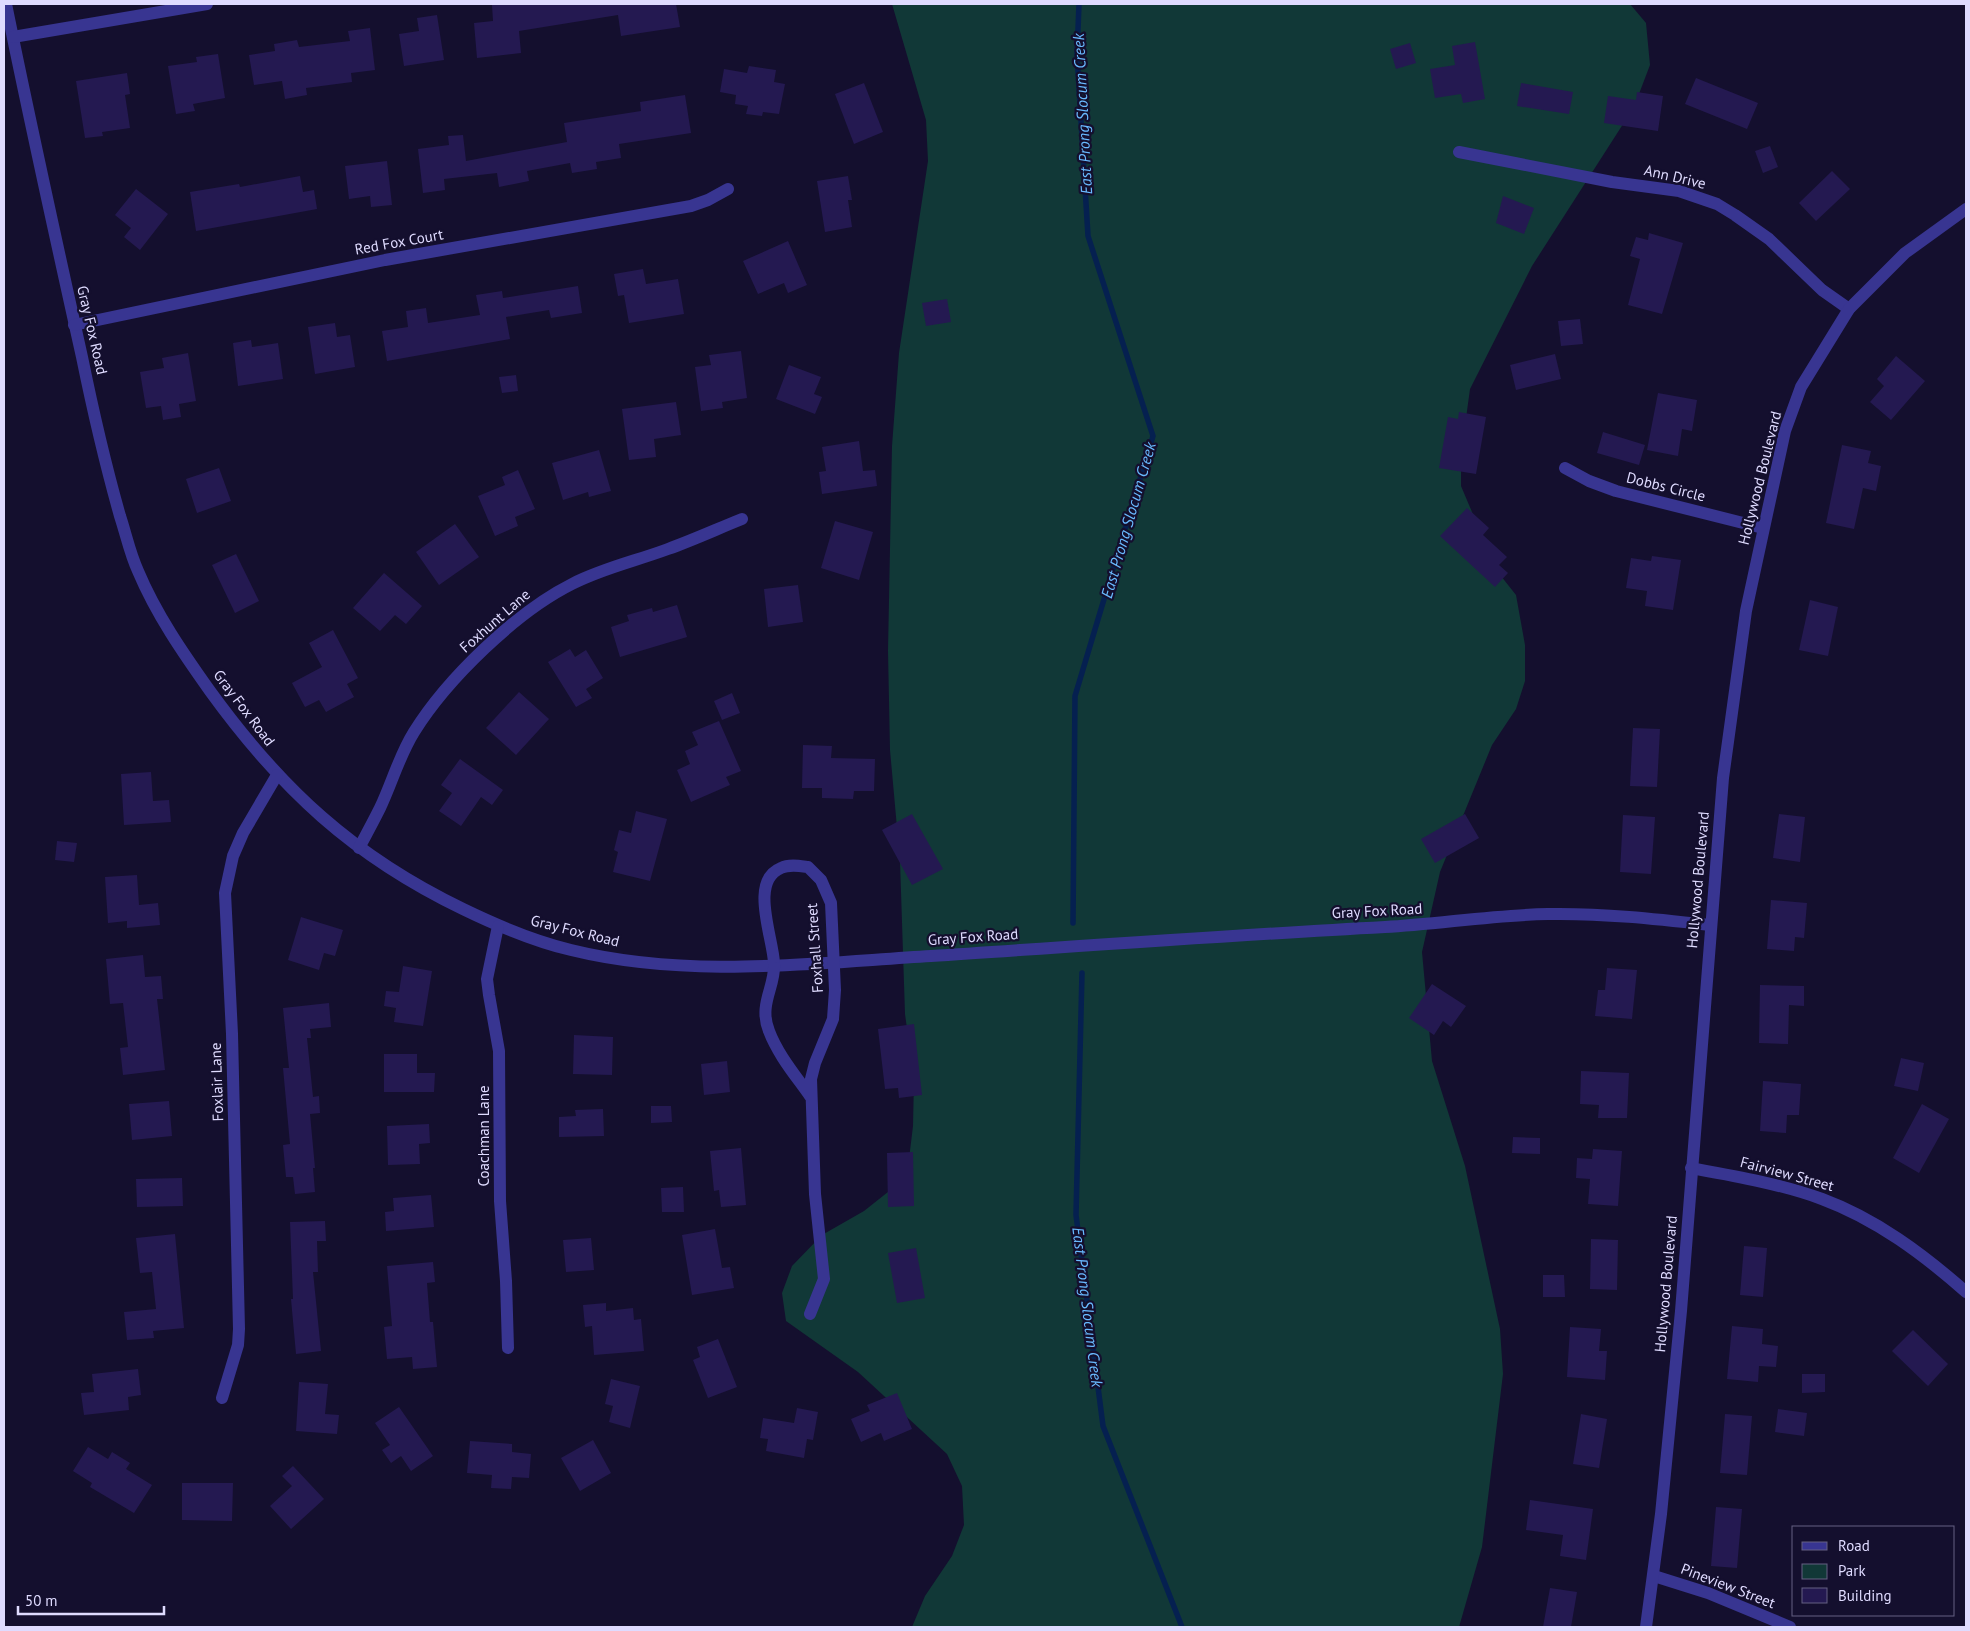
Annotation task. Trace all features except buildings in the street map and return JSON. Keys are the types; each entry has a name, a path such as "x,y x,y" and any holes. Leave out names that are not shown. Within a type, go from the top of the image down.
{"street":[{"name":"Gray Fox Road","path":"6,4 59,258 106,468 135,565 150,598 191,664 233,722 277,775 305,804 358,848 426,891 498,926 531,939 568,950 614,959 680,966 718,967 833,962 1231,935 1419,925 1519,915 1614,915 1710,925"},
{"path":"13,37 207,4"},
{"name":"Ann Drive","path":"1459,152 1612,182 1679,191 1717,204 1735,214 1769,239 1822,290 1849,309"},
{"name":"Red Fox Court","path":"74,325 385,260 692,206 728,189"},
{"name":"Hollywood Boulevard","path":"1646,1627 1654,1576 1681,1311 1723,778 1746,611 1785,431 1801,387 1849,309 1905,253 1966,209"},
{"name":"Dobbs Circle","path":"1565,468 1589,481 1616,491 1764,528"},
{"name":"Foxhunt Lane","path":"358,848 380,808 415,731 439,698 494,641 539,604 574,583 612,567 668,549 742,520"},
{"name":"Foxlair Lane","path":"222,1398 238,1345 239,1329 235,1117 225,892 233,856 243,833 277,775"},
{"name":"Foxhall Street","path":"810,1096 786,1063 768,1030 765,1006 775,965 765,909 764,890 772,872 788,866 808,867 821,880 831,903 835,990 833,1019 815,1063 811,1079 810,1096 815,1194 824,1279 810,1314"},
{"name":"Coachman Lane","path":"498,926 488,979 488,994 499,1051 500,1201 506,1281 508,1348"},
{"name":"Fairview Street","path":"1692,1168 1798,1191 1845,1209 1892,1234 1914,1249 1966,1292"},
{"name":"Pineview Street","path":"1654,1576 1708,1593 1790,1627"}],"green space":[{"path":"892,4 1630,4 1646,23 1650,65 1634,107 1532,266 1470,389 1461,455 1461,486 1497,571 1516,595 1525,645 1525,681 1516,709 1492,745 1440,872 1422,952 1432,1061 1465,1166 1500,1329 1503,1374 1482,1547 1459,1627 912,1627 925,1596 952,1556 964,1525 962,1486 947,1454 858,1372 786,1321 782,1293 792,1266 822,1235 864,1211 893,1188 909,1159 913,1126 914,1079 905,1014 900,861 890,750 888,651 892,446 899,353 928,161 926,120"}],"waterway":[{"name":"East Prong Slocum Creek","path":"1073,923 1075,696 1153,436 1088,236 1077,55 1079,4"},
{"name":"East Prong Slocum Creek","path":"1082,973 1076,1215 1103,1426 1182,1627"}]}
